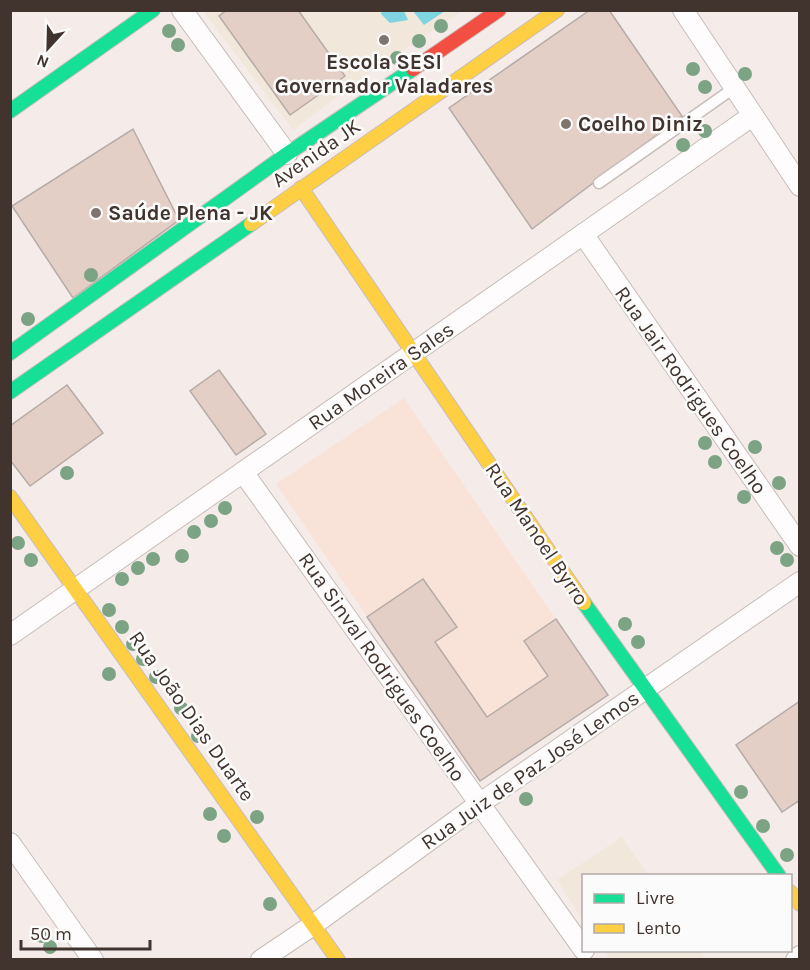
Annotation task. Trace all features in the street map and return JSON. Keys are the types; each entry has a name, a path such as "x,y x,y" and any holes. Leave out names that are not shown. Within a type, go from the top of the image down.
{"street":[{"path":"10,111 153,10"},
{"path":"182,10 287,154"},
{"name":"Avenida JK","path":"10,353 287,154 500,10"},
{"name":"Avenida JK","path":"10,392 557,10"},
{"path":"683,10 800,186"},
{"name":"Rua Moreira Sales","path":"10,635 752,116"},
{"name":"Rua Manoel Byrro","path":"301,188 644,690 778,874"},
{"name":"Rua Jair Rodrigues Coelho","path":"583,234 800,546"},
{"name":"Rua Sinval Rodrigues Coelho","path":"243,472 582,947"},
{"name":"Rua João Dias Duarte","path":"10,497 338,960"},
{"name":"Rua Juiz de Paz José Lemos","path":"261,960 314,926 479,804 800,582"},
{"path":"10,843 93,960"},
{"path":"796,960 800,956"}],"lane":[{"path":"599,183 734,88"}],"shaded area":[{"path":"203,11 462,11 373,70 293,130"},
{"path":"404,398 608,695 480,781 276,484"},
{"path":"622,837 647,874 582,874 582,918 557,880"},
{"path":"605,952 701,952 706,959 610,959"}],"water":[{"path":"382,11 404,11 408,20 390,23 381,14"},
{"path":"413,11 445,11 424,25"}],"building":[{"path":"227,10 298,10 345,76 290,115 219,16"},
{"name":"Coelho Diniz","path":"590,10 609,10 682,116 532,229 449,108"},
{"name":"Saúde Plena - JK","path":"133,129 179,220 73,298 12,206"},
{"path":"219,370 266,434 236,455 190,391"},
{"path":"67,385 103,433 30,486 10,460 10,426"},
{"path":"423,579 457,627 435,642 487,717 548,676 524,641 556,619 608,695 480,781 367,617"},
{"path":"800,701 800,800 782,812 736,745"}],"traffic: fast":[{"path":"10,111 153,10"},
{"path":"10,353 287,154 413,69"},
{"path":"10,392 251,224"},
{"path":"584,603 778,874"}],"traffic: slow":[{"path":"251,224 557,10"},
{"path":"301,188 584,603"},
{"path":"10,497 338,960"},
{"path":"792,894 800,904"}],"traffic: jam":[{"path":"413,69 499,10"}],"place":[{"name":"Escola SESI Governador Valadares","path":"384,40"},
{"name":"Coelho Diniz","path":"566,124"},
{"name":"Saúde Plena - JK","path":"96,213"}]}
